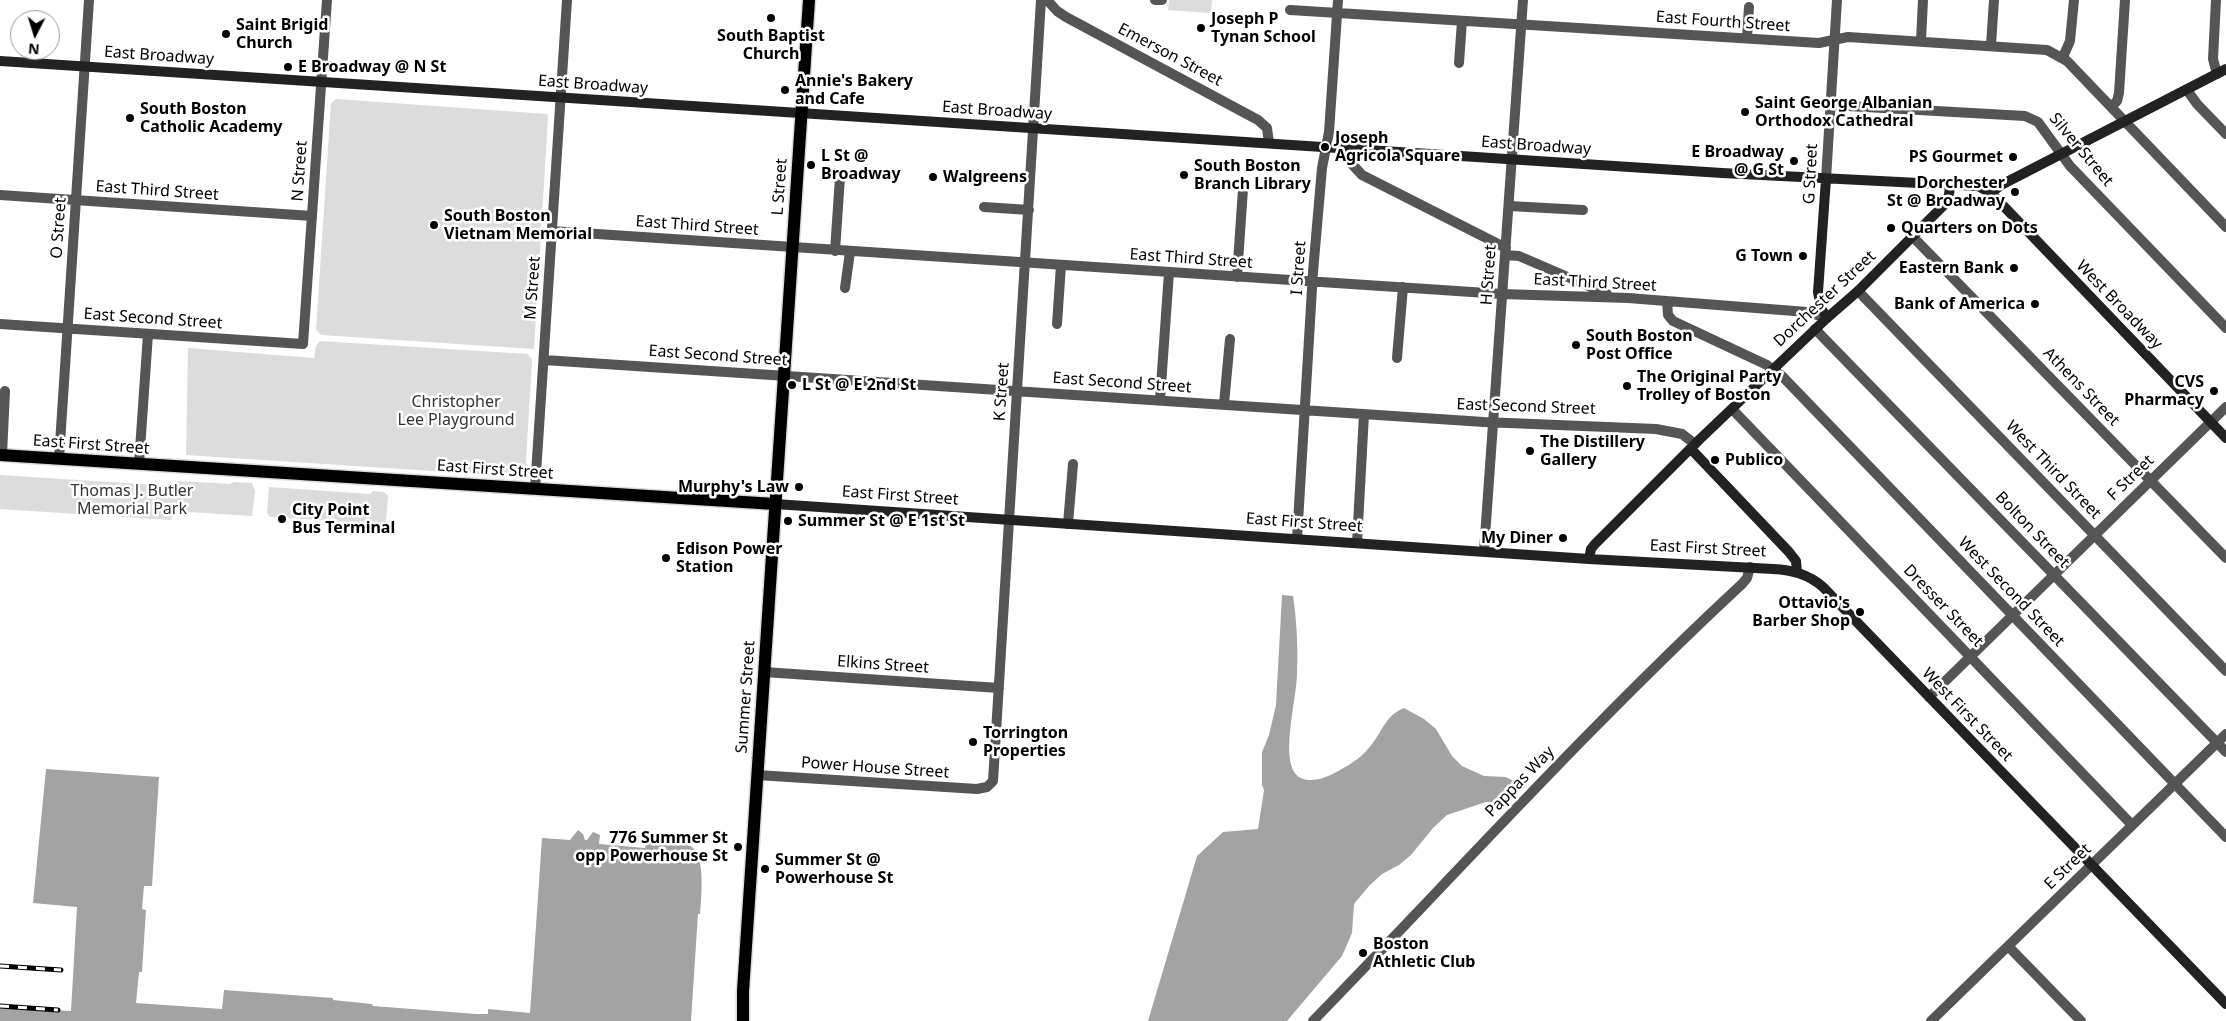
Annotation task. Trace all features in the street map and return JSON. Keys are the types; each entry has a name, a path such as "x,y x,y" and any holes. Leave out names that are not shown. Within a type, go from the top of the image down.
{"main road":[{"name":"L Street","path":"783,375 809,0"},
{"name":"East Broadway","path":"0,61 1349,149 1826,179 1978,186 1991,193"},
{"path":"1991,193 2001,185 2221,72"},
{"name":"G Street","path":"1826,179 1818,292 1821,308 1826,318"},
{"name":"Dorchester Street","path":"1589,559 1590,552 1595,544 1693,446 1826,318 1858,291 1944,205 1949,195 1950,186"},
{"name":"West Broadway","path":"1991,193 2226,438"},
{"name":"Summer Street","path":"743,1021 743,990 783,375"},
{"path":"1693,446 1789,552 1796,561 1797,572"},
{"name":"East First Street","path":"1,455 776,504 1589,559 1750,567 1797,572"},
{"name":"West First Street","path":"1797,572 1813,579 1823,587 2226,1004"}],"street":[{"name":"O Street","path":"59,459 90,0"},
{"name":"N Street","path":"304,344 327,0"},
{"name":"M Street","path":"535,489 567,0"},
{"name":"K Street","path":"990,786 994,778 1041,0"},
{"name":"Emerson Street","path":"1047,0 1057,11 1066,17 1258,120 1267,128 1269,143"},
{"path":"1155,0 1162,0"},
{"name":"I Street","path":"1297,539 1313,282 1322,168 1329,128 1338,0"},
{"name":"H Street","path":"1484,551 1522,0"},
{"name":"G Street","path":"1826,179 1837,0"},
{"path":"1921,41 1923,0"},
{"path":"1991,45 1994,0"},
{"path":"2063,57 2070,41 2074,0"},
{"path":"2111,107 2116,101 2118,93 2125,0"},
{"path":"2216,0 2213,59 2221,72"},
{"path":"1746,38 1749,7"},
{"name":"East Fourth Street","path":"1290,10 1820,43 1848,37 2040,49 2063,57 2226,227"},
{"path":"1459,63 1462,20"},
{"path":"2187,90 2196,104 2226,134"},
{"name":"Silver Street","path":"1830,105 2030,117 2038,122 2060,154 2226,328"},
{"path":"1349,149 1350,163 1362,175 1505,251 1599,292 1628,298"},
{"path":"835,251 840,177"},
{"path":"1237,277 1244,189"},
{"name":"East Third Street","path":"0,195 312,216"},
{"path":"1509,206 1583,210"},
{"path":"984,207 1029,210"},
{"name":"East Third Street","path":"552,230 835,251 1502,294 1628,298 1807,312 1826,318"},
{"name":"Athens Street","path":"1913,237 2226,558"},
{"path":"846,288 850,252"},
{"path":"1056,324 1061,265"},
{"path":"1160,400 1169,272"},
{"path":"1397,358 1403,287"},
{"name":"West Third Street","path":"1858,291 2226,671"},
{"path":"1667,301 1668,315 1673,321 1773,369"},
{"name":"East Second Street","path":"0,324 304,344"},
{"name":"Bolton Street","path":"1815,329 2226,752"},
{"path":"139,464 148,334"},
{"path":"1224,404 1230,340"},
{"name":"East Second Street","path":"544,360 1364,414 1656,429 1682,434 1693,446"},
{"name":"West Second Street","path":"1773,369 2226,837"},
{"path":"1,455 5,391"},
{"name":"F Street","path":"1929,697 2226,407"},
{"name":"Dresser Street","path":"1732,409 2132,825"},
{"path":"1357,543 1364,414"},
{"path":"1068,524 1073,464"},
{"name":"Pappas Way","path":"1313,1021 1599,724 1678,644 1742,584 1747,578 1750,567"},
{"name":"Elkins Street","path":"764,672 999,688"},
{"name":"E Street","path":"1931,1021 2226,734"},
{"name":"Power House Street","path":"757,775 978,789 990,786"},
{"path":"2008,946 2081,1021"}],"green space":[{"path":"1169,0 1212,0 1211,13 1168,10"},
{"path":"336,99 547,114 534,349 321,335 316,330 331,103"},
{"name":"Christopher Lee Playground","path":"320,341 528,354 532,360 525,477 186,455 188,348 314,358 316,346"},
{"name":"Thomas J. Butler Memorial Park","path":"0,475 173,486 179,481 230,484 234,482 252,483 255,491 252,516 173,511 171,520 0,509"},
{"path":"269,487 370,494 373,491 384,492 388,496 386,522 382,524 270,517 267,513"}],"shaded area":[{"path":"1282,595 1293,596 1297,645 1297,675 1289,750 1293,770 1302,779 1315,780 1322,778 1349,765 1369,748 1385,723 1404,708 1424,719 1436,729 1452,756 1462,766 1484,776 1506,777 1521,785 1502,804 1486,802 1447,815 1433,828 1411,855 1399,865 1382,874 1369,886 1354,904 1352,933 1342,956 1287,1021 1148,1021 1197,856 1223,832 1258,829 1264,790 1262,785 1262,752 1269,735 1276,705"},
{"path":"46,769 159,777 152,886 144,886 142,909 146,910 142,972 139,972 136,1003 222,1009 224,990 333,998 333,1000 372,1004 373,1006 476,1014 488,1014 488,1009 530,1013 542,838 570,840 578,830 583,834 585,840 593,832 600,835 599,844 645,848 646,842 672,843 688,845 694,849 700,865 702,887 700,914 698,914 691,1021 0,1021 0,1007 71,1011 77,907 33,903"}],"railway":[{"path":"0,966 61,970"},
{"path":"0,1006 58,1010"}],"place":[{"name":"South Baptist Church","path":"771,18"},
{"name":"Joseph P Tynan School","path":"1201,28"},
{"name":"Saint Brigid Church","path":"226,34"},
{"name":"E Broadway @ N St","path":"288,67"},
{"name":"Annie's Bakery and Cafe","path":"785,90"},
{"name":"Saint George Albanian Orthodox Cathedral","path":"1745,112"},
{"name":"South Boston Catholic Academy","path":"130,118"},
{"name":"Joseph Agricola Square","path":"1325,147"},
{"name":"PS Gourmet","path":"2013,157"},
{"name":"E Broadway @ G St","path":"1794,161"},
{"name":"L St @ Broadway","path":"811,165"},
{"name":"South Boston Branch Library","path":"1184,175"},
{"name":"Walgreens","path":"933,177"},
{"name":"Dorchester St @ Broadway","path":"2015,192"},
{"name":"South Boston Vietnam Memorial","path":"434,225"},
{"name":"Quarters on Dots","path":"1891,228"},
{"name":"G Town","path":"1803,256"},
{"name":"Eastern Bank","path":"2014,268"},
{"name":"Bank of America","path":"2035,304"},
{"name":"South Boston Post Office","path":"1576,345"},
{"name":"L St @ E 2nd St","path":"792,385"},
{"name":"The Original Party Trolley of Boston","path":"1627,386"},
{"name":"CVS Pharmacy","path":"2214,391"},
{"name":"The Distillery Gallery","path":"1530,451"},
{"name":"Publico","path":"1715,460"},
{"name":"Murphy's Law","path":"799,487"},
{"name":"City Point Bus Terminal","path":"282,519"},
{"name":"Summer St @ E 1st St","path":"788,521"},
{"name":"My Diner","path":"1563,538"},
{"name":"Edison Power Station","path":"666,558"},
{"name":"Ottavio's Barber Shop","path":"1860,612"},
{"name":"Torrington Properties","path":"973,742"},
{"name":"776 Summer St opp Powerhouse St","path":"738,847"},
{"name":"Summer St @ Powerhouse St","path":"765,869"},
{"name":"Boston Athletic Club","path":"1363,953"}]}
